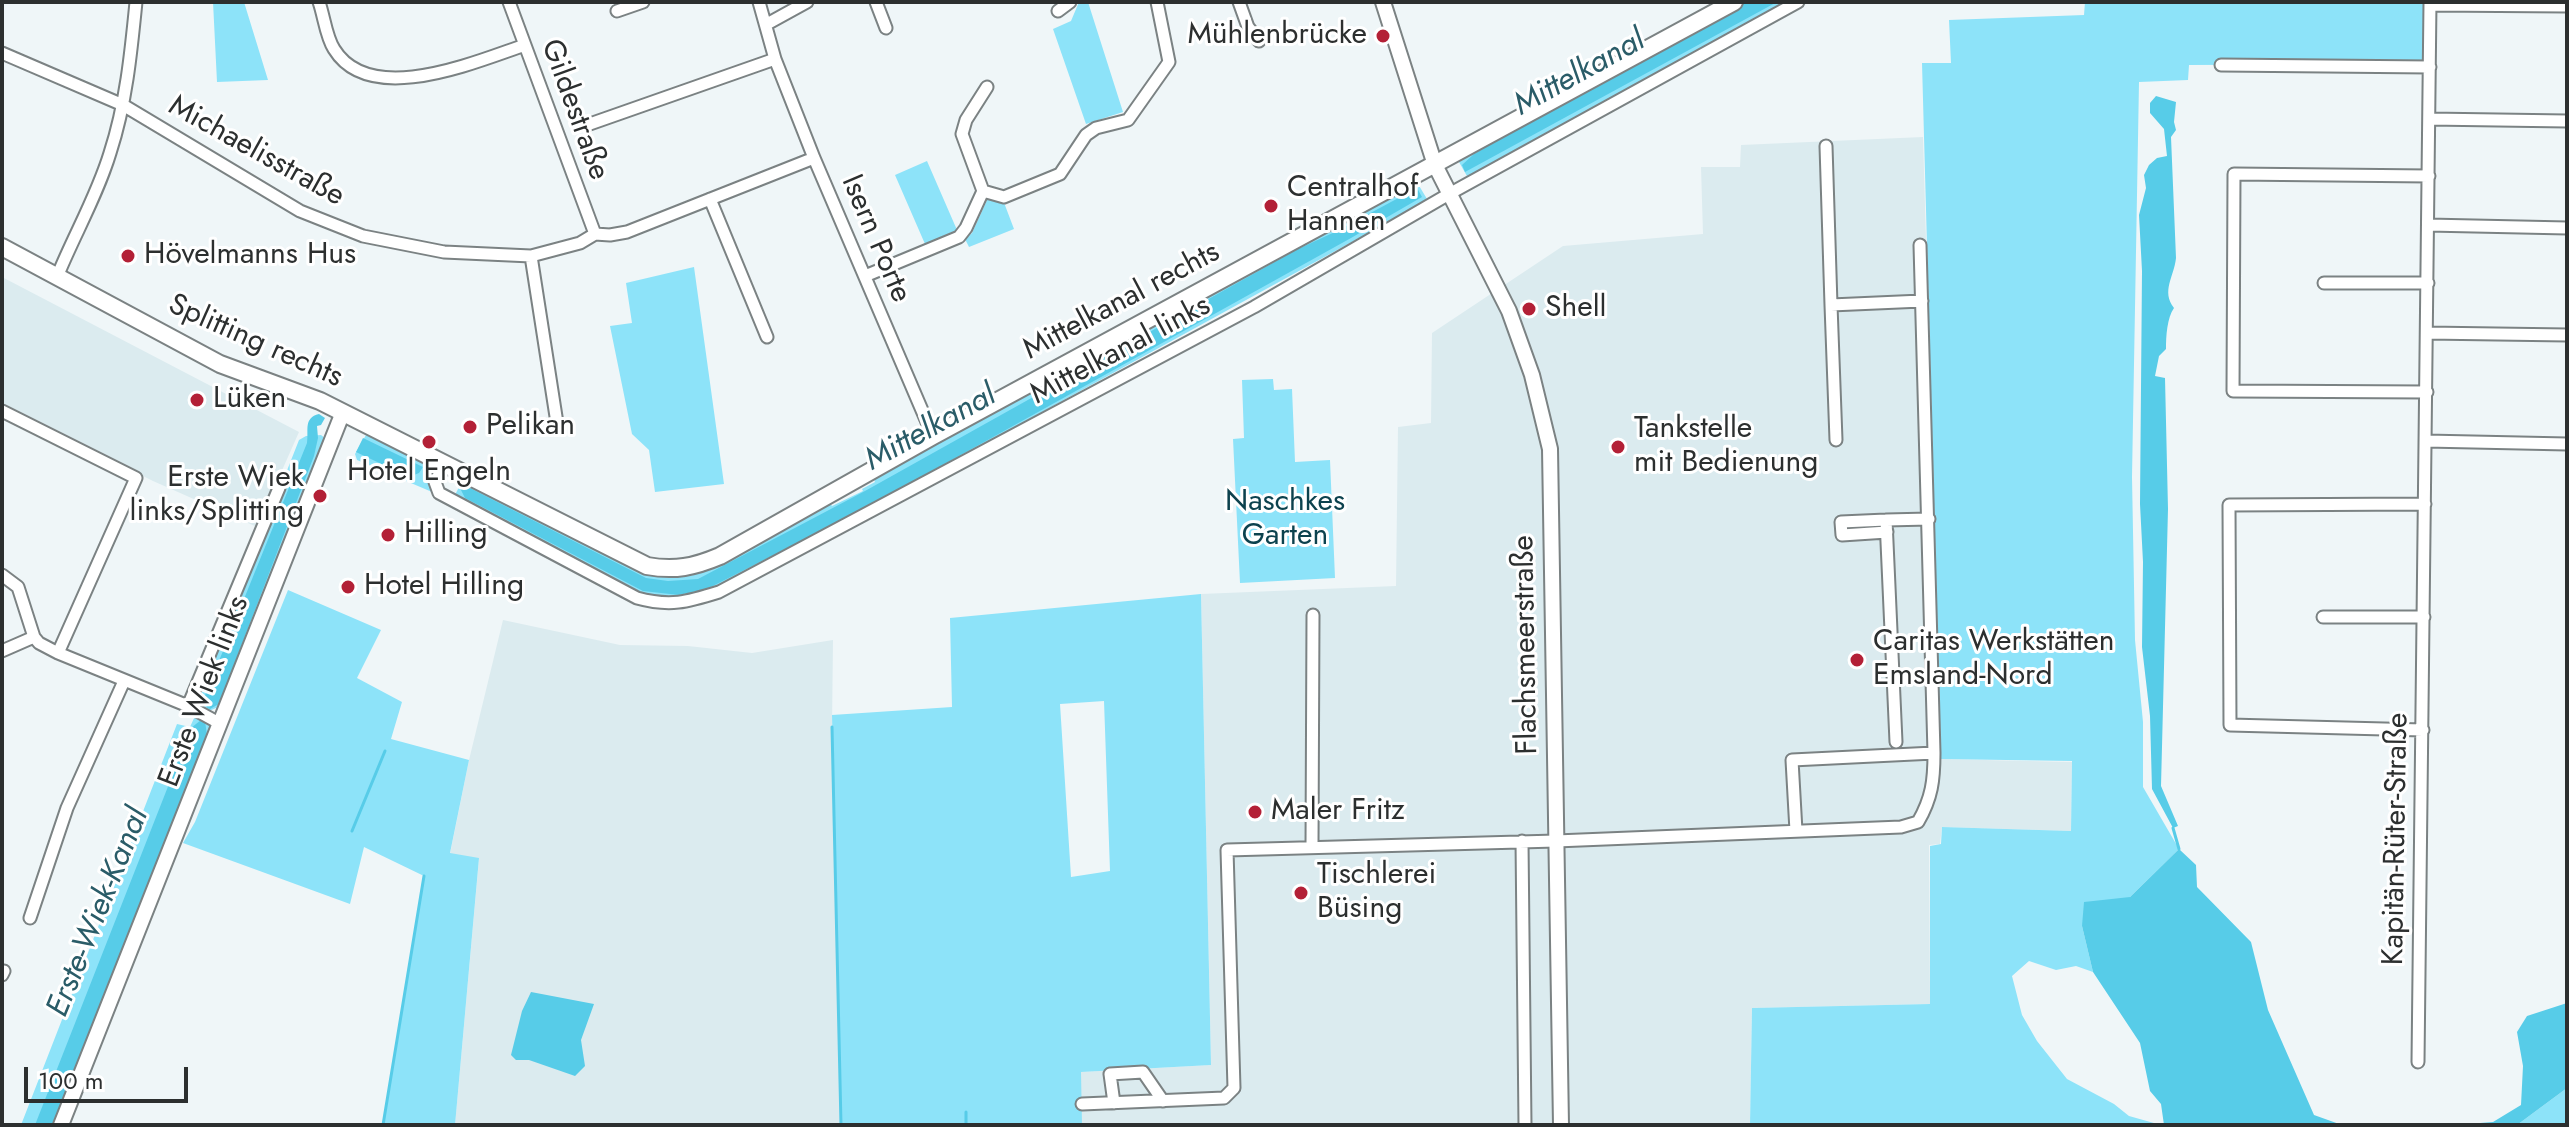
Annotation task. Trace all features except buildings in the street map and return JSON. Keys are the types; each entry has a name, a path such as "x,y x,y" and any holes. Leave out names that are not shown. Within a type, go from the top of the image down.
{"main road":[{"name":"Mittelkanal rechts","path":"445,463 647,566 671,570 693,567 720,556 933,436 1443,180 1734,2"},
{"name":"Splitting rechts","path":"4,249 220,364 320,401 445,463"}],"street":[{"path":"57,277 92,202 110,154 123,105 136,2"},
{"path":"319,2 334,49 362,72 385,78 433,75 525,45"},
{"name":"Gildestraße","path":"509,2 595,234"},
{"path":"617,11 643,2"},
{"name":"Isern Porte","path":"759,2 775,59 814,158 933,436"},
{"path":"767,24 807,2"},
{"path":"876,2 886,28"},
{"path":"1058,11 1070,2"},
{"path":"983,191 1004,197 1060,174 1086,135 1096,128 1128,120 1169,62 1157,2"},
{"path":"1239,2 1248,27 1259,41"},
{"name":"Flachsmeerstraße","path":"1383,2 1443,180 1509,311 1532,375 1550,449 1561,1125"},
{"name":"Mittelkanal links","path":"445,463 435,482 439,493 637,598 659,604 679,604 719,592 1254,307 1443,180 1798,2"},
{"path":"2430,4 2567,6"},
{"name":"Kapitän-Rüter-Straße","path":"2418,1062 2430,4"},
{"name":"Michaelisstraße","path":"2,53 123,105 300,211 363,236 444,252 531,256 580,243 595,234 627,232 814,158"},
{"path":"587,125 775,59"},
{"path":"2221,65 2430,67"},
{"path":"865,276 959,237 966,228 983,191 962,134 966,120 987,87"},
{"path":"2429,119 2567,121"},
{"path":"1826,146 1836,440"},
{"path":"2427,392 2233,391 2234,174 2429,176"},
{"path":"710,199 767,337"},
{"path":"2428,225 2567,228"},
{"path":"1082,1104 1224,1098 1234,1088 1227,850 1312,845 1556,841 1901,827 1918,822 1930,802 1934,783 1920,245"},
{"path":"531,256 557,423"},
{"path":"2324,283 2428,283"},
{"path":"1831,305 1922,301"},
{"path":"2427,333 2567,335"},
{"path":"2,411 136,478 58,653"},
{"name":"Erste Wiek links","path":"61,1125 343,412"},
{"path":"2426,441 2567,444"},
{"path":"188,706 279,488"},
{"path":"2423,730 2230,725 2229,505 2425,504"},
{"path":"1896,742 1886,526 1929,519"},
{"path":"2,575 18,587 34,637 39,643 188,706 219,723"},
{"path":"1312,845 1313,615"},
{"path":"2323,617 2424,617"},
{"path":"2,651 34,637"},
{"path":"30,918 67,808 124,681"},
{"path":"1796,831 1792,760 1934,753"},
{"path":"1522,841 1525,1125"},
{"path":"1114,1103 1110,1074 1143,1072 1163,1101"}],"shaded area":[{"path":"1747,2 1777,2 1465,172 1462,165 1474,154 1578,93"},
{"path":"2156,96 2176,102 2176,130 2171,137 2176,258 2168,290 2174,308 2168,322 2166,349 2159,356 2155,376 2165,378 2168,509 2161,786 2178,826 2173,828 2152,789 2150,716 2142,647 2142,271 2139,215 2146,188 2144,175 2157,158 2167,156 2164,129 2150,113 2150,103"},
{"path":"1923,137 1941,759 2072,762 2071,831 1942,827 1940,844 1929,845 1930,1004 1752,1008 1750,1125 1081,1125 1080,1072 1211,1065 1201,594 1396,586 1398,427 1431,423 1432,333 1563,246 1703,234 1701,167 1740,167 1741,145"},
{"path":"1417,188 1422,197 1351,238 860,511 707,589 679,595 643,591 465,498 460,488 462,484 646,578 668,581 698,579 865,491 1298,249"},
{"path":"2,277 299,432 257,527 153,481 2,405"},
{"path":"319,414 325,418 317,426 314,456 219,704 207,708 204,698 307,443 309,422"},
{"path":"363,438 423,467 419,473 409,477 356,452"},
{"path":"503,620 620,645 688,646 752,653 833,640 832,727 841,1125 455,1125 479,859 450,854"},
{"path":"201,720 205,721 207,735 52,1125 35,1125 191,728"},
{"path":"2179,849 2196,865 2197,887 2251,942 2268,1010 2314,1115 2342,1125 2164,1125 2161,1104 2150,1091 2140,1043 2093,972 2082,926 2084,902 2130,897"},
{"path":"531,992 594,1004 581,1040 585,1066 575,1076 529,1060 516,1060 511,1055 522,1011"},
{"path":"2567,1003 2567,1088 2517,1125 2454,1125 2493,1122 2521,1105 2523,1066 2517,1032 2527,1016"}],"green space":[{"path":"213,2 244,2 268,80 217,82"},
{"path":"1079,2 1088,2 1123,112 1086,124 1053,29 1071,21"},
{"path":"1742,2 1788,2 1467,176 1459,162 1555,103"},
{"path":"2085,2 2427,2 2427,61 2420,64 2189,65 2188,80 2139,82 2132,477 2135,640 2143,722 2143,787 2179,849 2130,897 2082,926 2093,972 2076,966 2056,970 2029,961 2012,976 2022,1015 2037,1041 2067,1079 2114,1104 2129,1116 2161,1125 1750,1125 1752,1008 1930,1004 1930,846 1941,844 1942,827 2071,831 2072,761 1941,759 1922,63 1951,63 1949,20 2084,15"},
{"path":"927,161 957,230 925,244 895,175"},
{"path":"1418,184 1427,199 1421,204 756,569 702,591 674,596 645,594 455,495 463,479 658,575 689,575 707,570 830,503 832,506 863,491 875,482 874,479 1265,262"},
{"path":"988,198 1003,200 1014,229 969,247 965,239 972,233"},
{"path":"694,267 724,484 655,492 649,450 632,434 610,326 632,323 626,283"},
{"name":"Naschkes Garten","path":"1273,379 1274,390 1292,389 1295,462 1330,460 1335,578 1240,583 1233,439 1244,438 1242,380"},
{"path":"321,435 326,439 223,705 209,711 199,702 199,694 299,440"},
{"path":"366,435 430,462 432,492 357,460 355,454"},
{"path":"288,590 381,630 357,678 402,702 391,739 469,760 450,853 479,858 455,1125 383,1125 424,876 364,847 350,904 183,843 195,822"},
{"path":"1201,594 1211,1065 1081,1072 1082,1125 841,1125 832,715 952,707 950,618","holes":["1104,701 1110,871 1071,877 1060,704"]},
{"path":"195,716 211,725 211,734 56,1125 21,1125 177,724 190,727"},
{"path":"2567,1088 2567,1125 2517,1125"}],"waterway":[{"path":"832,727 841,1125"},
{"path":"352,831 385,751"},
{"path":"2173,828 2179,849"},
{"path":"383,1125 424,876"},
{"path":"966,1112 966,1125"}],"place":[{"name":"Mühlenbrücke","path":"1383,36"},
{"name":"Centralhof Hannen","path":"1271,206"},
{"name":"Hövelmanns Hus","path":"128,256"},
{"name":"Shell","path":"1529,309"},
{"name":"Lüken","path":"197,400"},
{"name":"Pelikan","path":"470,427"},
{"name":"Hotel Engeln","path":"429,442"},
{"name":"Tankstelle mit Bedienung","path":"1618,447"},
{"name":"Erste Wiek links/Splitting","path":"320,496"},
{"name":"Hilling","path":"388,535"},
{"name":"Hotel Hilling","path":"348,587"},
{"name":"Caritas Werkstätten Emsland-Nord","path":"1857,660"},
{"name":"Maler Fritz","path":"1255,812"},
{"name":"Tischlerei Büsing","path":"1301,893"}],"water label":[{"name":"Mittelkanal","path":"1580,74"},
{"name":"Mittelkanal","path":"931,429"},
{"name":"Erste-Wiek-Kanal","path":"99,913"}]}
